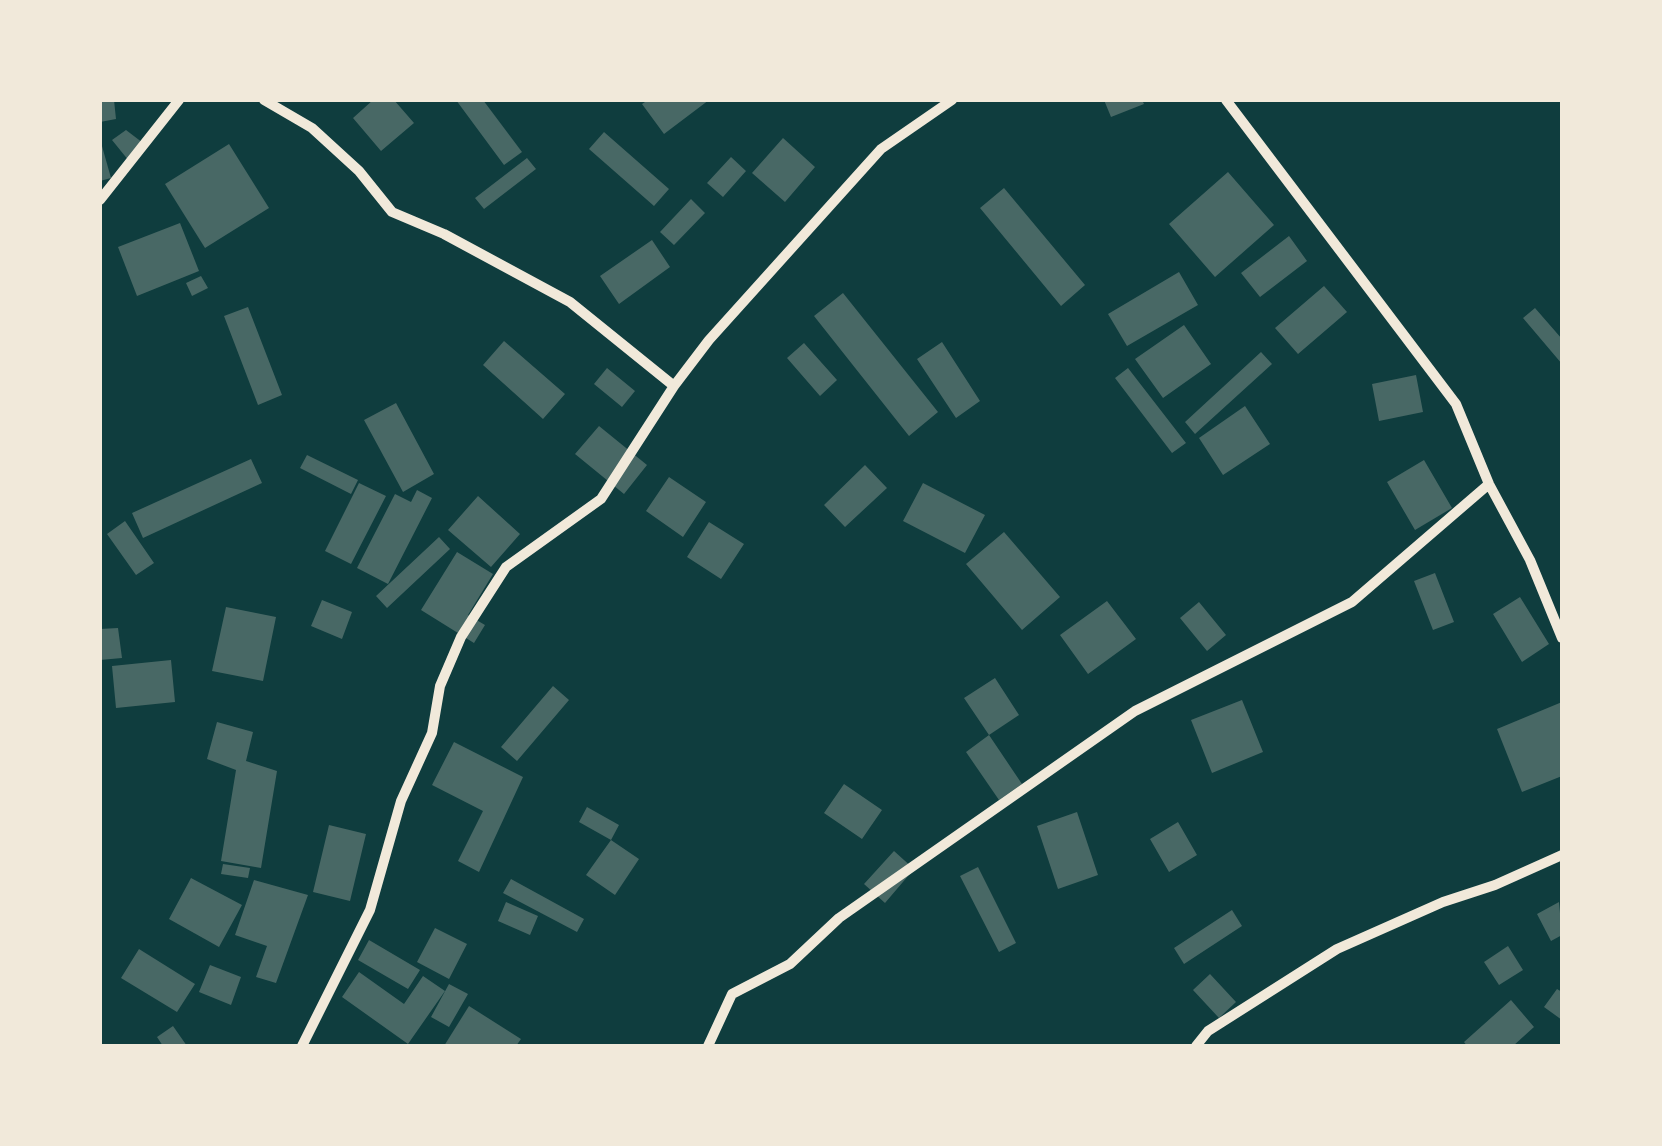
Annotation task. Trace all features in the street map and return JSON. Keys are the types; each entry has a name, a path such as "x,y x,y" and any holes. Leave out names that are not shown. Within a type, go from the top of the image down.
{"street":[{"path":"100,200 179,100"},
{"path":"264,100 312,128 359,171 392,212 444,234 570,302 674,386"},
{"path":"302,1046 370,910 402,801 432,732 440,686 461,637 506,567 601,499 674,386 709,340 881,149 952,100"},
{"path":"1226,100 1456,404 1489,484 1530,560 1562,638"},
{"path":"708,1046 732,994 790,964 854,907 1135,711 1352,602 1489,484"},
{"path":"1196,1046 1208,1031 1337,949 1562,855"}],"building":[{"path":"100,100 114,100 116,119 100,122"},
{"path":"373,100 394,100 414,123 381,151 353,118"},
{"path":"456,100 483,100 522,152 504,165"},
{"path":"648,100 709,100 664,134 642,104"},
{"path":"1104,100 1142,100 1144,104 1111,117"},
{"path":"126,130 147,146 129,161 112,140"},
{"path":"604,132 669,189 654,206 589,149"},
{"path":"783,138 815,167 785,202 752,173"},
{"path":"100,139 111,178 100,181"},
{"path":"229,144 269,208 205,248 165,184"},
{"path":"731,157 746,171 723,197 707,183"},
{"path":"527,158 536,169 484,209 475,198"},
{"path":"1228,172 1274,225 1215,277 1169,224"},
{"path":"1004,188 1085,285 1061,306 980,208"},
{"path":"691,199 705,213 674,245 660,232"},
{"path":"180,223 199,271 137,296 118,247"},
{"path":"1289,236 1307,261 1260,297 1241,273"},
{"path":"652,240 670,267 619,304 600,276"},
{"path":"1179,272 1198,305 1127,346 1108,314"},
{"path":"201,276 208,288 192,296 186,283"},
{"path":"1324,286 1347,312 1298,354 1275,328"},
{"path":"843,293 938,412 909,436 814,316"},
{"path":"248,307 282,395 258,405 224,316"},
{"path":"1535,308 1562,339 1562,364 1523,318"},
{"path":"1184,325 1211,364 1163,398 1135,359"},
{"path":"504,341 565,394 543,419 483,365"},
{"path":"942,342 980,401 956,418 917,359"},
{"path":"804,343 837,380 820,396 787,358"},
{"path":"1261,352 1272,364 1195,434 1185,422"},
{"path":"607,368 635,391 622,407 594,384"},
{"path":"1128,368 1186,443 1172,453 1115,378"},
{"path":"1416,375 1423,412 1379,421 1372,384"},
{"path":"396,403 434,474 403,492 364,420"},
{"path":"1245,406 1270,444 1223,475 1199,438"},
{"path":"599,426 647,465 624,494 575,454"},
{"path":"307,455 358,480 351,494 300,468"},
{"path":"251,459 262,483 143,538 132,513"},
{"path":"1424,460 1452,508 1415,530 1387,482"},
{"path":"865,465 887,488 845,527 824,505"},
{"path":"669,477 706,502 683,537 646,511"},
{"path":"359,483 386,496 351,564 325,551"},
{"path":"923,483 985,515 965,553 903,521"},
{"path":"417,490 432,498 388,584 357,568 395,494 411,502"},
{"path":"478,496 520,534 491,567 448,530"},
{"path":"125,521 154,563 136,575 107,534"},
{"path":"709,522 744,544 721,579 687,557"},
{"path":"1004,532 1060,597 1022,630 966,564"},
{"path":"439,537 450,549 387,608 376,596"},
{"path":"457,552 493,574 468,615 485,625 474,643 421,610"},
{"path":"1435,573 1454,622 1433,630 1414,581"},
{"path":"1520,597 1549,644 1522,662 1493,614"},
{"path":"322,600 352,612 342,639 311,626"},
{"path":"1107,601 1136,639 1088,674 1060,635"},
{"path":"1199,602 1226,635 1207,651 1180,618"},
{"path":"226,607 276,617 263,681 212,671"},
{"path":"118,628 122,658 100,660 100,629"},
{"path":"171,660 175,702 116,708 112,666"},
{"path":"995,678 1019,715 989,735 964,698"},
{"path":"553,686 569,700 517,761 501,747"},
{"path":"1242,700 1263,752 1212,773 1191,720"},
{"path":"1562,702 1562,776 1522,792 1497,729"},
{"path":"217,722 253,732 246,761 277,771 261,868 221,861 236,770 207,759"},
{"path":"989,735 1022,784 999,800 966,752"},
{"path":"454,742 523,777 479,872 458,861 483,811 432,785"},
{"path":"844,784 882,810 862,839 824,813"},
{"path":"587,807 619,825 611,840 579,822"},
{"path":"1077,812 1098,875 1058,889 1037,826"},
{"path":"1178,822 1197,855 1169,872 1150,839"},
{"path":"329,825 366,834 350,901 313,892"},
{"path":"611,840 639,859 615,895 586,875"},
{"path":"894,851 914,869 885,903 864,884"},
{"path":"223,864 250,868 248,878 221,874"},
{"path":"978,867 1016,943 999,952 960,876"},
{"path":"191,878 242,905 219,947 169,919"},
{"path":"511,879 584,919 577,932 503,893"},
{"path":"254,880 308,895 276,983 256,977 267,946 235,935"},
{"path":"506,902 538,916 530,935 498,921"},
{"path":"1559,902 1562,935 1551,941 1537,914"},
{"path":"1232,910 1242,926 1184,964 1174,948"},
{"path":"435,928 467,944 449,979 417,962"},
{"path":"369,940 420,970 408,989 358,960"},
{"path":"1508,946 1523,970 1499,985 1484,962"},
{"path":"139,949 195,984 177,1012 121,978"},
{"path":"210,965 241,977 231,1005 199,992"},
{"path":"359,972 404,1004 423,976 445,991 408,1044 342,997"},
{"path":"1210,974 1236,1002 1219,1018 1193,990"},
{"path":"449,984 468,994 449,1027 431,1017"},
{"path":"1557,989 1562,992 1562,1020 1544,1007"},
{"path":"1511,1000 1534,1027 1513,1046 1467,1046 1464,1042"},
{"path":"469,1006 521,1039 516,1046 444,1046"},
{"path":"173,1026 187,1046 163,1046 157,1037"}]}
